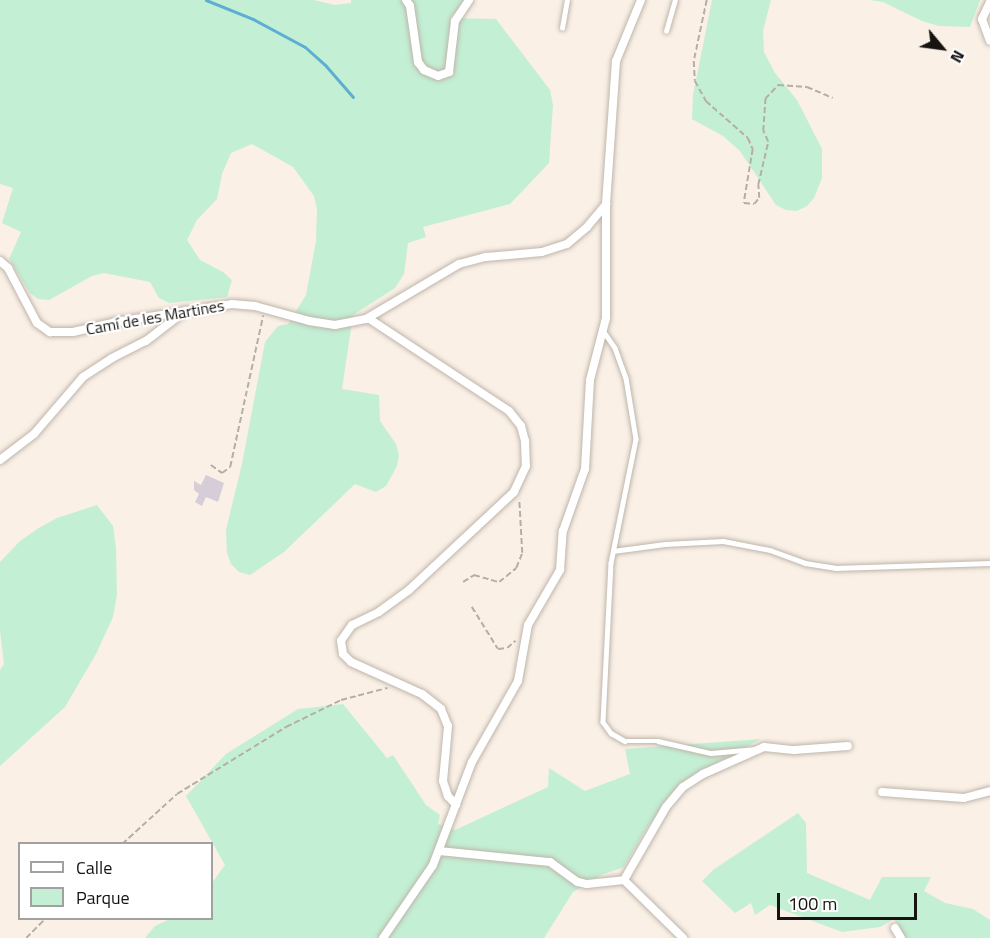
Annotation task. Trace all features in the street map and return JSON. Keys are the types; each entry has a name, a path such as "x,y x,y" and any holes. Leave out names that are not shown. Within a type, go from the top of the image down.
{"street":[{"path":"406,0 411,6 418,62 424,70 438,76 445,76 449,72 455,21 469,0"},
{"path":"383,938 439,851 478,750 518,681 526,629 557,579 562,562 563,531 585,469 590,380 604,332 606,204 616,61 641,0"},
{"path":"990,2 982,19 990,41"},
{"name":"Camí de les Martines","path":"0,261 8,268 37,323 50,332 73,332 116,322 232,304 265,309 324,324 347,324 368,318 459,264 486,257 542,252 567,244 606,204"},
{"path":"0,460 27,441 83,377 112,358 146,341 185,311"},
{"path":"368,318 509,411 521,426 527,451 526,466 518,486 509,498 409,590 379,612 352,625 343,635 341,648 351,662 422,694 441,709 448,726 443,781 448,796 456,805"},
{"path":"624,880 666,807 683,787 703,774 756,749 774,746 794,750 848,746"},
{"path":"882,792 964,798 990,790"},
{"path":"439,851 550,862 578,882 587,884 624,880"},
{"path":"624,880 683,938"},
{"path":"895,928 901,938"}],"lane":[{"path":"562,28 567,0"},
{"path":"666,31 675,0"},
{"path":"604,332 615,348 626,378 636,439 614,551 602,713 606,728 625,741 658,741 711,753 756,749"},
{"path":"614,551 665,544 723,541 770,550 805,563 835,567 990,563"}],"path":[{"path":"707,0 702,13 694,61 695,81 706,101 748,138 753,149 744,203 754,204 759,198 758,185 768,142 763,131 765,99 778,85 807,87 833,98"},
{"path":"211,465 222,473 230,467 265,309"},
{"path":"463,582 474,576 499,582 516,568 522,553 518,486"},
{"path":"472,607 498,649 507,648 526,629"},
{"path":"123,842 177,794 286,727 341,700 397,684"},
{"path":"26,938 44,920"}],"green space":[{"path":"0,0 314,0 335,5 351,3 351,0 465,0 450,18 496,19 550,90 553,105 549,163 510,204 423,227 426,237 408,243 404,274 395,288 353,315 342,389 379,395 380,421 396,444 399,455 397,466 386,486 376,492 355,484 284,552 250,575 239,572 231,564 227,553 226,530 242,464 265,342 278,326 288,324 306,295 316,241 317,209 314,196 293,167 252,144 231,153 222,174 217,199 197,220 187,240 200,260 223,272 232,280 227,297 169,303 159,298 150,282 104,273 92,276 49,300 38,299 30,293 9,259 21,232 2,223 13,188 0,184"},
{"path":"712,0 771,0 763,31 764,52 775,73 797,100 822,149 822,178 814,198 807,206 797,211 786,210 776,205 740,151 723,136 692,119 693,95"},
{"path":"870,0 980,0 970,27 939,26 922,21 883,2"},
{"path":"97,505 113,526 117,594 113,617 96,654 65,707 0,766 0,670 4,664 0,631 0,562 19,542 37,529 57,518"},
{"path":"343,704 387,758 393,755 426,805 440,815 438,824 455,830 548,787 549,768 585,791 630,774 625,749 761,739 685,780 648,826 624,867 601,875 573,892 544,938 145,938 155,926 168,920 213,920 213,882 225,865 186,796 226,754 298,709"},
{"path":"798,813 806,823 807,873 870,900 882,877 931,877 924,891 945,903 973,909 990,920 990,938 906,938 894,919 880,927 842,932 770,905 755,915 751,903 735,913 702,881 713,870"}],"building":[{"path":"206,475 224,483 218,502 206,497 202,506 195,502 199,494 194,490 194,481 201,485"}],"waterway":[{"path":"206,0 253,19 305,47 326,66 353,97"}]}
